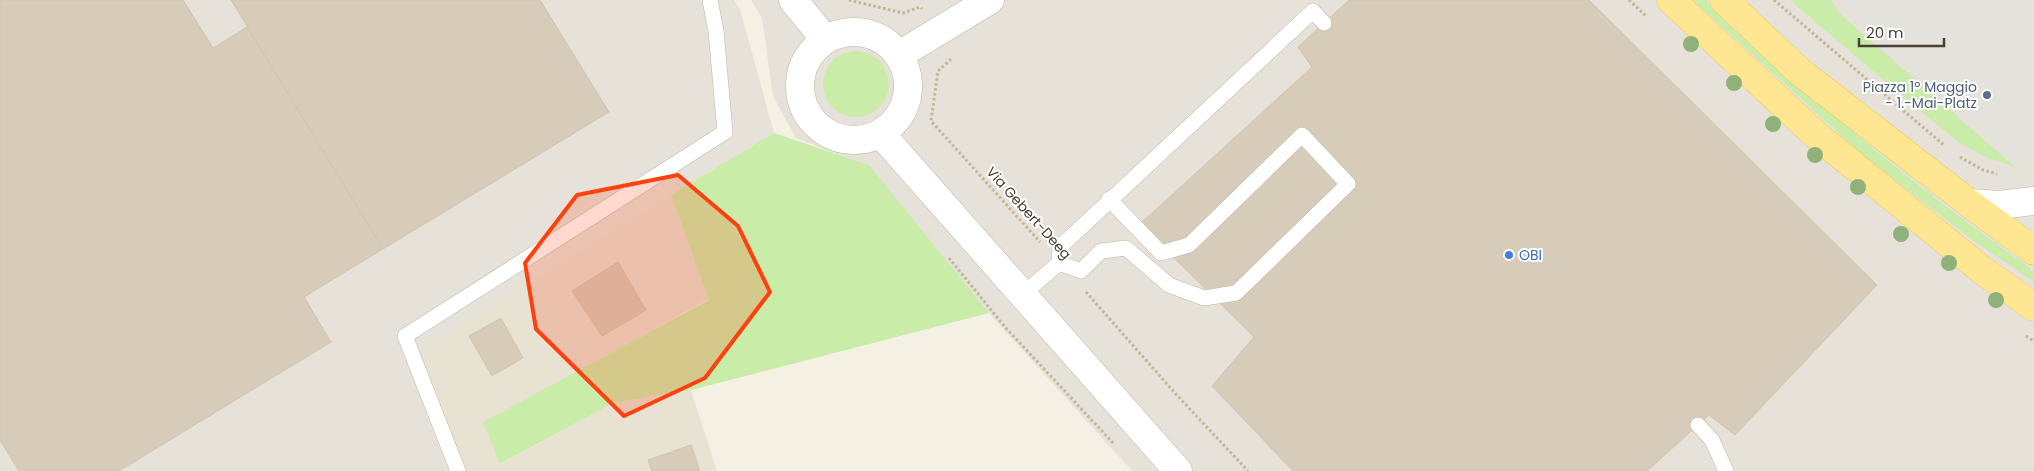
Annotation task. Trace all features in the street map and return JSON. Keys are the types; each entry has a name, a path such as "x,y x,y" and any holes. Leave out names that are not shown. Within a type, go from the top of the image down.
{"main road":[{"path":"1671,0 1816,135 1982,270 2034,307"},
{"path":"1724,0 1799,70 1969,203 2034,251"}],"street":[{"path":"794,0 825,39"},
{"path":"899,55 990,0"},
{"path":"847,31 877,36 899,55 909,82 904,109 881,134 856,141 830,135 808,116 799,92 804,62 825,39 847,31"},
{"path":"881,134 1178,471"},
{"path":"1969,203 1999,205 2034,201"}],"lane":[{"path":"458,471 405,336 725,132 716,31 710,0"},
{"path":"1022,295 1059,263 1060,247 1109,199 1313,11 1324,23"},
{"path":"1059,263 1082,271 1101,251 1126,248 1169,285 1204,298 1236,293 1348,184 1302,135 1189,245 1161,253 1109,199"},
{"path":"1698,425 1712,440 1726,471"}],"path":[{"name":"Via Gebert-Deeg","path":"849,0 903,13 920,6 938,32 952,58 938,71 931,121 1174,392 1248,471"},
{"path":"1774,0 1951,151"},
{"path":"1958,157 1983,170 2005,177"},
{"path":"944,251 1005,327 1118,449"}],"highlighted area":[{"path":"678,175 738,226 770,292 705,378 624,416 536,329 525,263 577,195"}],"shaded area":[{"path":"0,0 734,0 740,9 774,133 406,358 446,471 0,471"},
{"path":"751,0 2034,0 2034,471 1132,471 989,313 869,166 796,138 773,96 762,18"},
{"name":"Piazza 1º Maggio - 1.-Mai-Platz","path":"1847,0 2034,0 2034,154 2021,162 1870,36"},
{"path":"671,195 709,299 484,423 501,464 613,403 691,390 717,471 434,471 406,358"}],"green space":[{"path":"1693,0 1705,0 1865,142 1948,208 2034,271 2034,282 1974,241 1864,156"},
{"path":"1790,0 1831,0 1839,13 2015,167 1988,158 1961,144"},
{"path":"856,51 868,54 879,61 886,72 889,84 886,96 879,107 868,114 856,117 844,114 833,107 826,96 823,84 826,72 833,61 844,54"},
{"path":"774,133 869,165 989,313 691,390 613,403 500,464 483,422 709,300 671,195"}],"building":[{"path":"0,0 183,0 213,48 247,27 383,249 304,297 331,342 119,471 19,471 0,440"},
{"path":"231,0 540,0 609,112 383,249"},
{"name":"OBI","path":"1349,0 1589,0 1877,285 1735,435 1709,415 1647,471 1293,471 1212,386 1254,337 1140,224 1312,67 1298,47"},
{"path":"618,262 646,310 602,336 572,291"},
{"path":"501,318 523,358 492,376 469,336"},
{"path":"691,445 700,471 652,471 648,460"}],"place":[{"name":"Piazza 1º Maggio - 1.-Mai-Platz","path":"1987,95"},
{"name":"OBI","path":"1509,255"}]}
